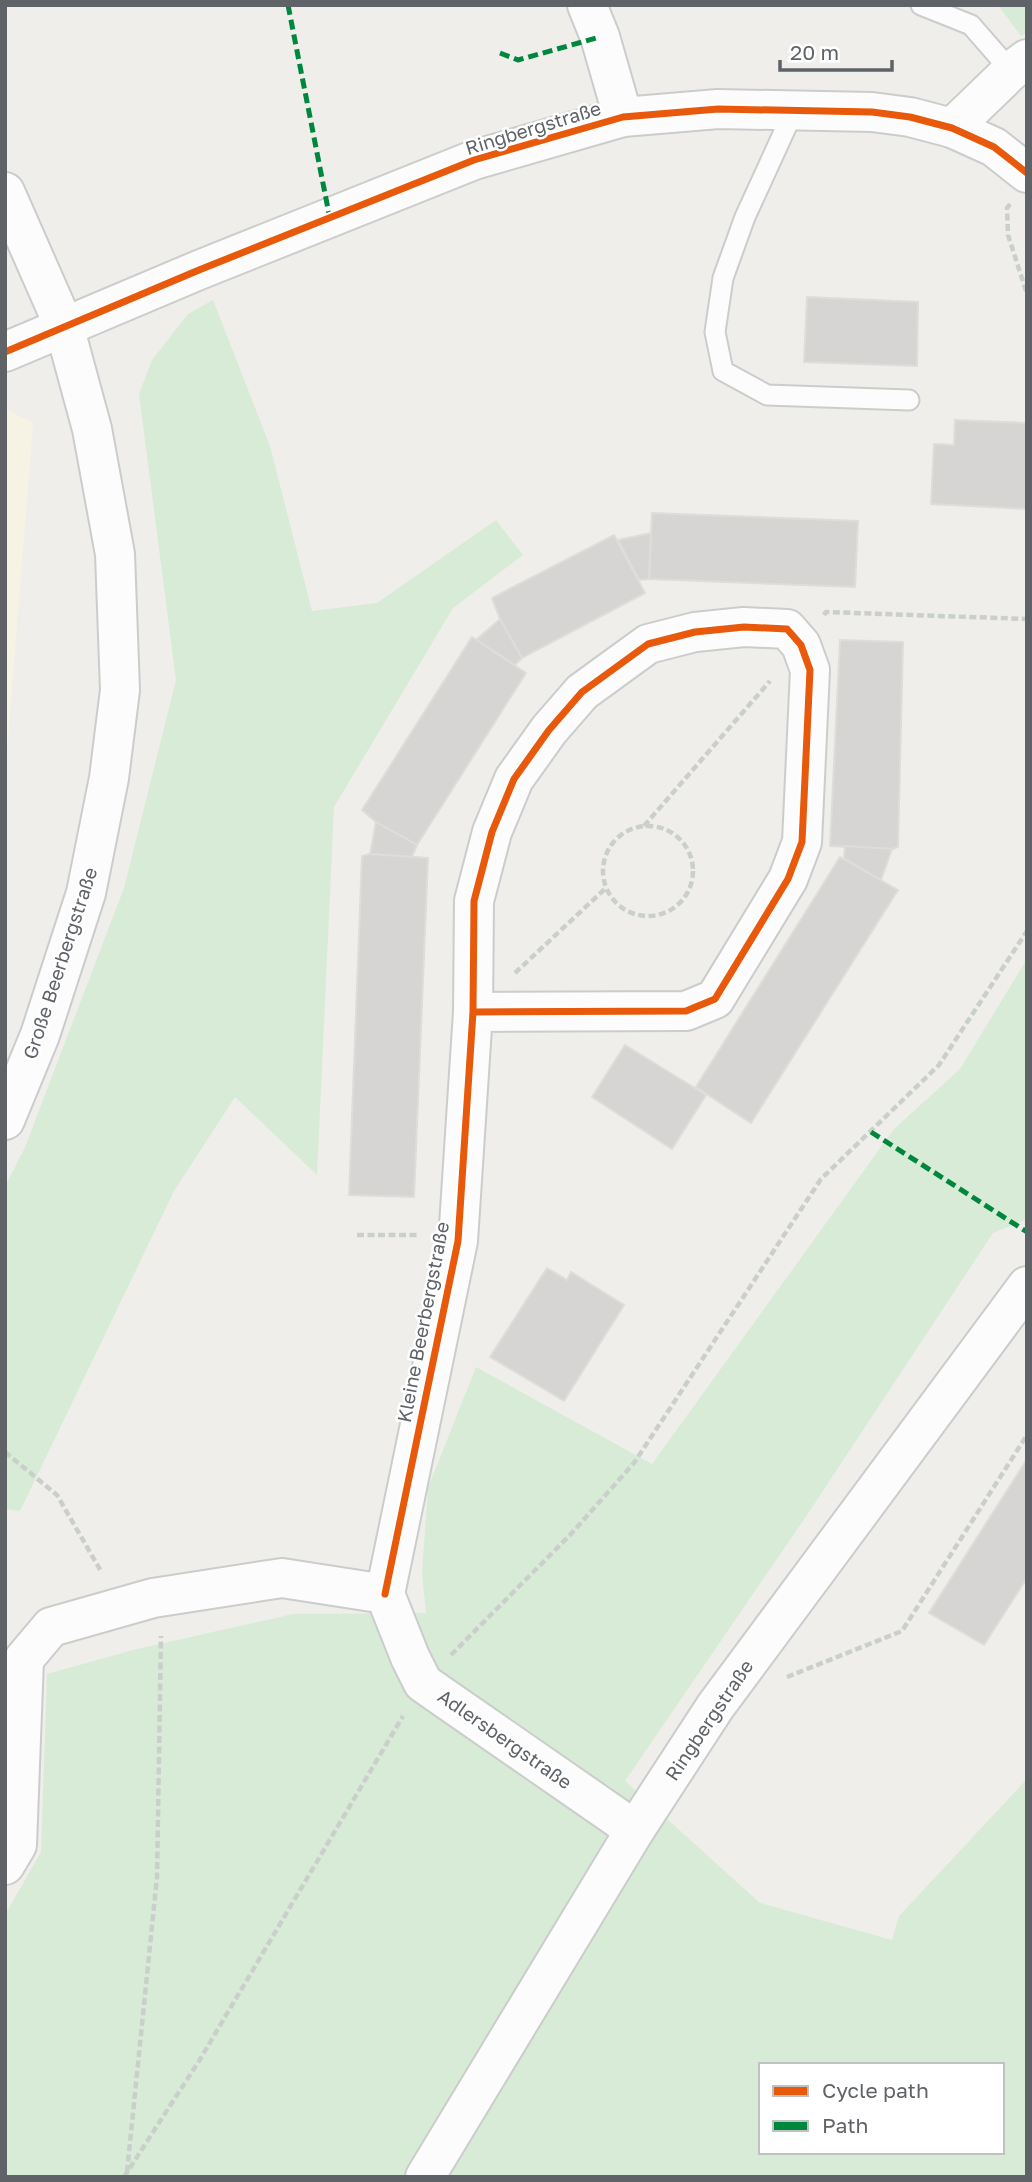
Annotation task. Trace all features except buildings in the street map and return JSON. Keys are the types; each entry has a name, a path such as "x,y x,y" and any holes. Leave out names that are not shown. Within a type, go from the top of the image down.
{"street":[{"path":"587,5 600,37 623,117"},
{"path":"952,128 1019,65"},
{"name":"Ringbergstraße","path":"5,352 474,160 623,117 718,109 872,112 909,117 952,128 994,147 1020,187"},
{"name":"Große Beerbergstraße","path":"5,192 64,326 92,429 115,554 120,690 109,778 86,892 40,1035 5,1120"},
{"name":"Kleine Beerbergstraße","path":"385,1594 458,1241 473,1012 474,901 492,832 514,779 549,730 582,692 648,644 695,632 744,627 788,629 801,645 810,670 802,842 788,879 715,999 686,1012 473,1012"},
{"name":"Ringbergstraße","path":"425,2177 635,1830 715,1707 1027,1286"},
{"path":"5,1865 17,1845 24,1659 51,1627 153,1598 282,1578 385,1594"},
{"name":"Adlersbergstraße","path":"385,1594 423,1682 635,1830"}],"lane":[{"path":"921,5 971,25 1019,65"},
{"path":"794,110 745,217 723,278 715,332 723,370 767,395 909,400"}],"path":[{"path":"1020,187 1007,208 1008,235 1027,294"},
{"path":"644,826 659,827 673,833 684,843 691,856 691,887 672,909 659,915 645,916 631,912 619,904 607,887 604,865 608,851 617,838 629,830 644,826"},
{"path":"473,1012 607,887"},
{"path":"125,2175 199,2061 423,1682 570,1535 634,1463 821,1179 939,1065 1027,932"},
{"path":"357,1236 440,1235 458,1241"},
{"path":"777,1681 902,1631 1027,1435"},
{"path":"5,1452 57,1495 86,1543"},
{"path":"125,2175 157,1877 162,1642 153,1598"}],"shaded area":[{"path":"5,409 33,423 5,776"}],"green space":[{"path":"998,5 1027,5 1027,32 1021,36"},
{"path":"213,300 270,446 312,611 377,603 496,520 523,555 453,608 334,807 317,1175 235,1097 174,1191 20,1511 5,1509 5,1187 25,1147 124,888 176,680 139,394 152,360 188,314"},
{"path":"1027,959 1027,1219 993,1233 807,1515 625,1781 760,1903 892,1940 899,1916 1027,1779 1027,2177 5,2177 5,1915 41,1852 47,1674 133,1650 293,1614 426,1613 422,1572 428,1488 476,1367 652,1464 894,1129 960,1069"}],"marked path":[{"path":"288,5 330,219"},
{"path":"500,53 518,60 600,37"},
{"path":"871,1132 1027,1232"}],"cycle path":[{"path":"5,352 199,270 474,160 623,117 718,109 872,112 910,117 952,128 994,147 1027,173"},
{"path":"385,1594 458,1241 473,1012 686,1011 715,999 788,879 802,842 810,670 801,645 787,629 744,627 695,632 648,644 582,692 549,730 514,779 492,832 474,901 473,1012"}]}
